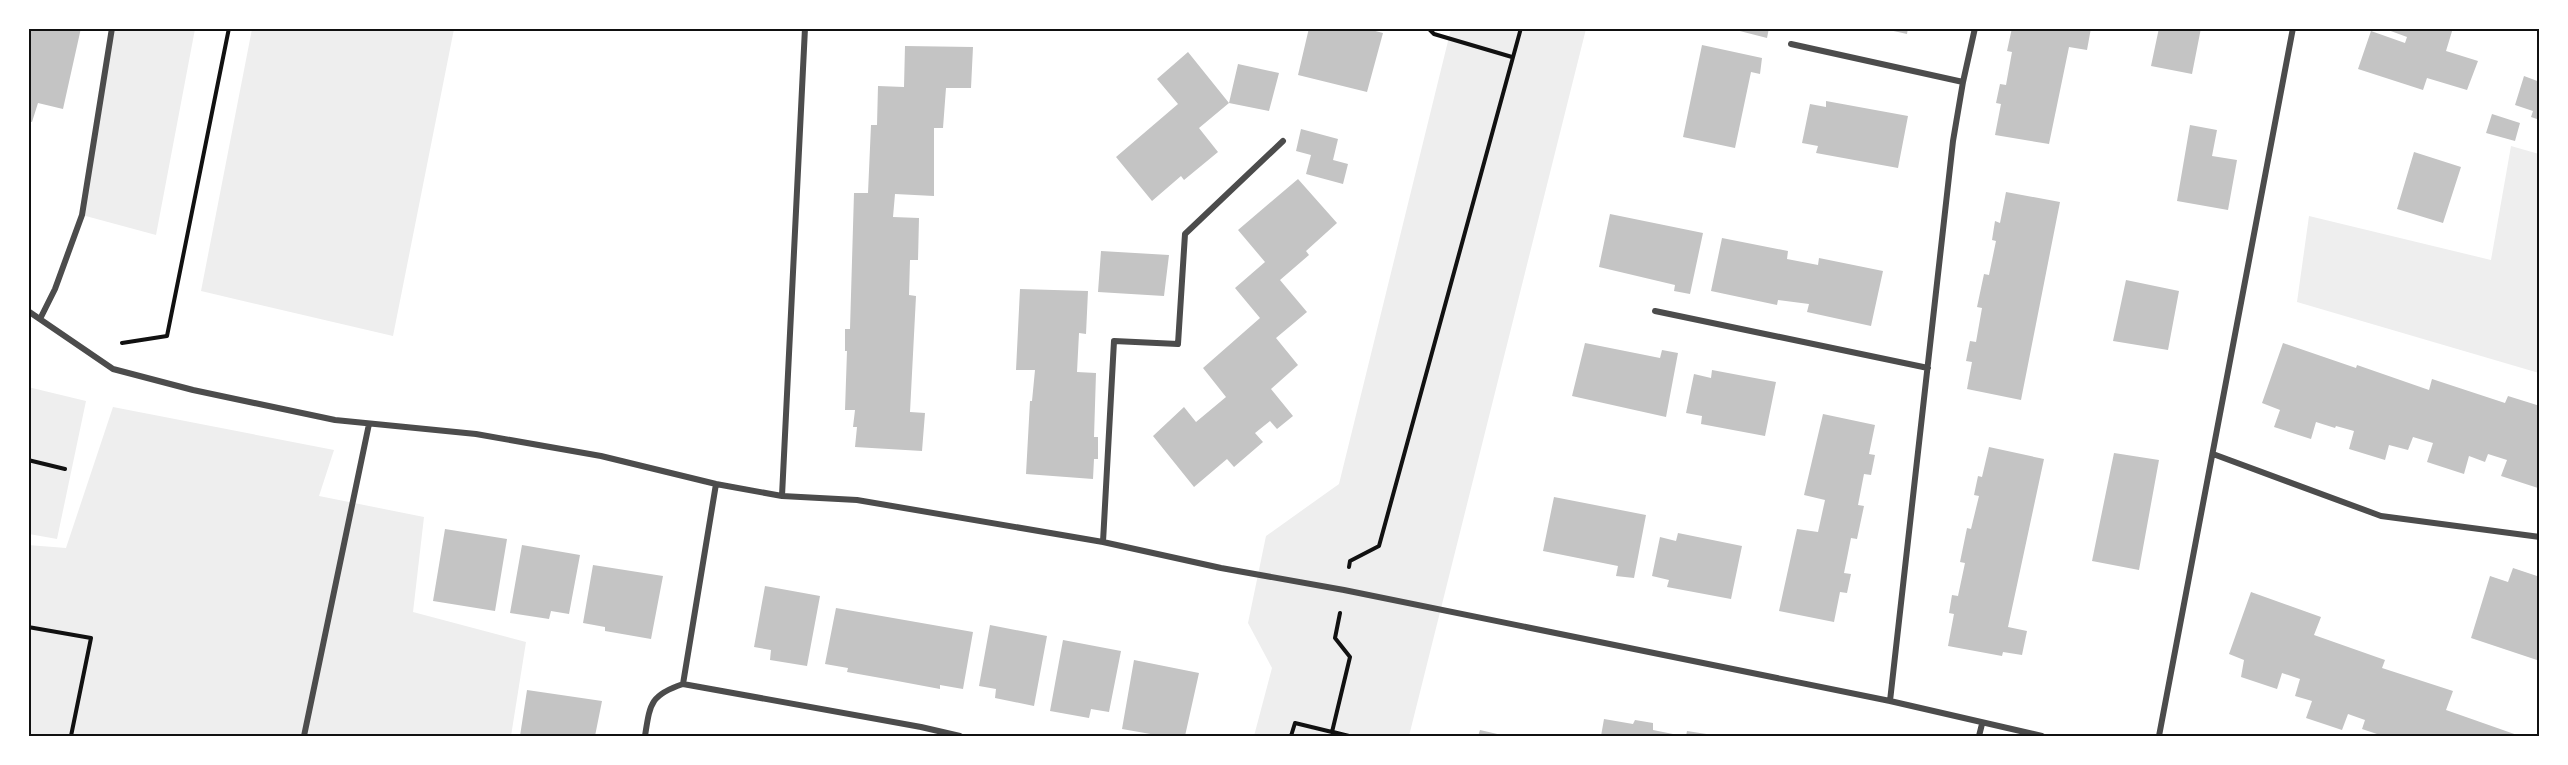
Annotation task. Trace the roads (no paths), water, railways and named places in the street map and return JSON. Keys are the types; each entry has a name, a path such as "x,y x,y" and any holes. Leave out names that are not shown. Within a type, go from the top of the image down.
{"street":[{"path":"40,319 55,289 82,215 112,28"},
{"path":"782,496 805,28"},
{"path":"1890,701 1953,141 1975,28"},
{"path":"2159,736 2293,28"},
{"path":"1791,44 1963,81"},
{"path":"1103,542 1114,341 1178,344 1185,234 1283,141"},
{"path":"28,310 113,369 169,384 335,420 487,436 601,456 716,484 782,496 857,500 1103,542 1221,568 1344,590 1890,701 2042,736"},
{"path":"1655,311 1928,368"},
{"path":"304,736 369,424"},
{"path":"2213,454 2381,516 2540,537"},
{"path":"683,684 716,484"},
{"path":"645,736 650,708 663,691 683,684 960,736"},
{"path":"1979,736 1982,724"}]}
